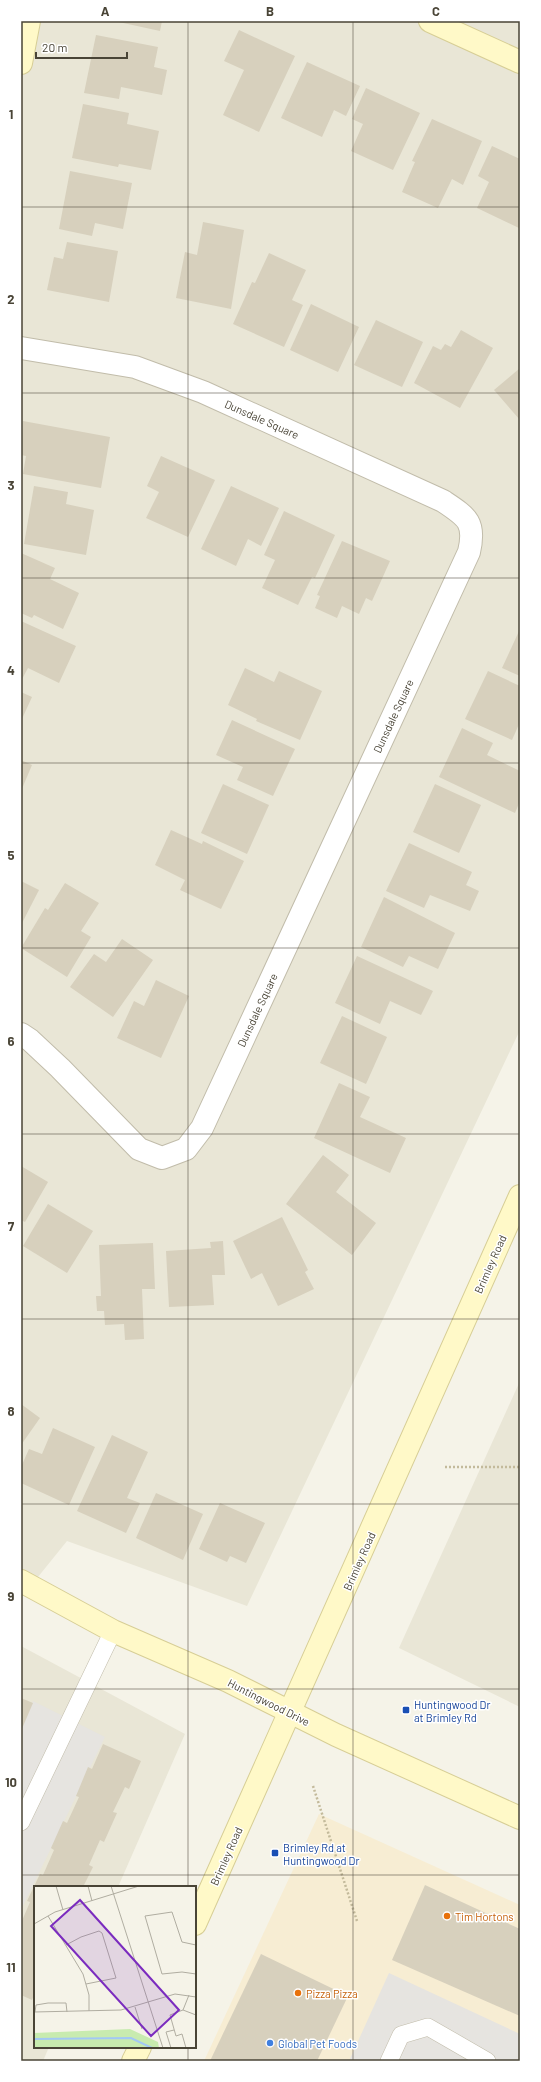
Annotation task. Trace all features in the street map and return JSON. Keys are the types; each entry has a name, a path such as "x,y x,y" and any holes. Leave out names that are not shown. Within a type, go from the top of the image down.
{"main road":[{"path":"21,63 29,21"},
{"path":"430,21 520,62"},
{"name":"Brimley Road","path":"196,1922 520,1196"},
{"name":"Huntingwood Drive","path":"21,1581 113,1631 228,1681 290,1713 520,1818"},
{"path":"134,2061 140,2048"}],"street":[{"name":"Dunsdale Square","path":"21,348 135,367 203,392 443,501 466,517 473,535 469,552 206,1120 186,1149 162,1158 139,1149 50,1059 30,1040 21,1034"}],"lane":[{"path":"21,1822 113,1631"},
{"path":"388,2061 401,2035 428,2028 487,2061"}],"path":[{"path":"444,1467 520,1467"},
{"path":"313,1786 357,1921"}],"shaded area":[{"path":"21,21 520,21 520,1030 247,1606 67,1541 21,1598"},
{"path":"520,1381 520,1707 399,1648"},
{"path":"21,1646 185,1734 118,1886 34,1886 34,2048 49,2048 43,2061 21,2061"},
{"path":"33,1701 105,1737 21,1910 21,1728"},
{"path":"319,1814 520,1905 520,2061 204,2061"},
{"path":"389,1973 520,2034 520,2061 349,2061"}],"building":[{"path":"114,21 162,21 160,31"},
{"path":"239,30 295,56 259,132 223,115 244,70 224,61"},
{"path":"96,35 158,47 154,67 167,70 162,95 121,87 119,99 84,93"},
{"path":"307,62 360,86 346,116 334,110 322,137 281,118"},
{"path":"366,88 420,113 393,170 351,151 363,124 352,119"},
{"path":"83,104 129,113 127,124 159,131 151,170 119,164 118,167 72,158"},
{"path":"432,119 482,141 463,185 452,179 438,208 402,192 415,162 412,161"},
{"path":"492,146 520,159 519,228 477,208 489,182 478,176"},
{"path":"70,171 132,183 123,229 95,223 92,236 59,229"},
{"path":"203,222 244,230 231,309 176,298 185,252 197,255"},
{"path":"67,242 118,251 109,302 47,290 54,257 63,259"},
{"path":"269,253 306,270 292,300 303,305 284,347 233,324 252,282 255,283"},
{"path":"311,304 359,327 338,372 290,350"},
{"path":"376,320 423,342 402,387 354,365"},
{"path":"461,330 493,348 460,408 414,383 433,346 441,350 445,344 451,347"},
{"path":"520,368 520,420 494,390"},
{"path":"23,421 110,437 101,488 23,474 26,456 21,455"},
{"path":"161,456 215,480 188,537 146,518 159,492 147,486"},
{"path":"34,486 68,492 66,504 94,510 86,555 24,544"},
{"path":"231,486 279,508 261,546 248,539 236,566 201,549"},
{"path":"284,511 335,535 315,578 312,577 298,605 262,588 275,560 264,555"},
{"path":"342,541 390,561 372,601 366,598 359,614 342,606 337,618 315,608 320,596 317,595"},
{"path":"21,553 55,568 50,579 79,593 63,629 34,615 32,618 21,613"},
{"path":"21,621 76,646 59,683 28,668 21,681"},
{"path":"520,629 520,676 502,668"},
{"path":"245,668 274,682 279,671 322,691 300,740 256,721 257,719 228,705"},
{"path":"488,671 520,686 520,722 512,740 465,719"},
{"path":"21,692 32,697 21,721"},
{"path":"232,720 295,749 273,796 237,780 243,767 216,755"},
{"path":"462,728 493,743 487,755 520,771 520,801 515,813 439,777"},
{"path":"21,760 32,765 21,791"},
{"path":"223,784 269,805 247,854 201,833"},
{"path":"435,784 481,805 459,853 413,832"},
{"path":"171,830 202,844 203,841 244,861 221,909 180,890 185,880 155,865"},
{"path":"409,843 472,872 466,885 479,891 470,911 430,895 424,908 386,891"},
{"path":"21,881 39,890 21,925"},
{"path":"65,883 99,903 81,931 91,937 67,977 21,948 45,908 48,910"},
{"path":"384,897 455,933 438,969 409,956 403,967 361,947"},
{"path":"122,939 153,960 113,1017 70,987 94,954 106,962"},
{"path":"357,956 433,991 421,1015 390,1001 380,1024 335,1003"},
{"path":"156,980 189,996 161,1058 117,1038 134,1001 144,1006"},
{"path":"342,1016 387,1037 366,1084 320,1063"},
{"path":"339,1083 370,1097 360,1117 406,1138 390,1173 314,1138"},
{"path":"323,1155 349,1175 336,1192 376,1223 352,1255 286,1204"},
{"path":"21,1166 48,1182 25,1222 21,1220"},
{"path":"48,1204 93,1231 67,1273 23,1246"},
{"path":"282,1217 308,1270 305,1272 314,1289 278,1306 262,1273 251,1279 233,1241"},
{"path":"223,1241 225,1275 212,1275 214,1305 169,1307 166,1251 211,1248 210,1242"},
{"path":"153,1243 155,1289 142,1289 144,1339 125,1340 124,1324 105,1325 104,1311 97,1311 96,1296 101,1296 99,1245"},
{"path":"21,1404 40,1418 21,1445"},
{"path":"53,1428 95,1447 69,1505 21,1483 21,1467 29,1449 42,1454"},
{"path":"112,1435 148,1452 127,1498 140,1503 126,1533 77,1511"},
{"path":"156,1493 203,1514 183,1560 136,1538"},
{"path":"220,1503 265,1523 246,1563 230,1556 227,1562 199,1549"},
{"path":"21,1698 33,1703 21,1731"},
{"path":"103,1744 141,1761 129,1789 125,1787 113,1812 117,1813 104,1842 100,1840 89,1865 93,1867 84,1886 34,1886 40,1874 43,1875 54,1850 51,1848 63,1821 67,1823 79,1797 76,1796 88,1767 92,1769"},
{"path":"425,1885 520,1929 520,2016 392,1960"},
{"path":"34,1886 34,1995 32,2000 21,1995 21,1923 30,1902 27,1901"},
{"path":"261,1954 348,1996 317,2061 210,2061"}],"place":[{"name":"Huntingwood Dr at Brimley Rd","path":"406,1710"},
{"name":"Brimley Rd at Huntingwood Dr","path":"275,1853"},
{"name":"Tim Hortons","path":"447,1916"},
{"name":"Pizza Pizza","path":"298,1993"},
{"name":"Global Pet Foods","path":"270,2043"}]}
